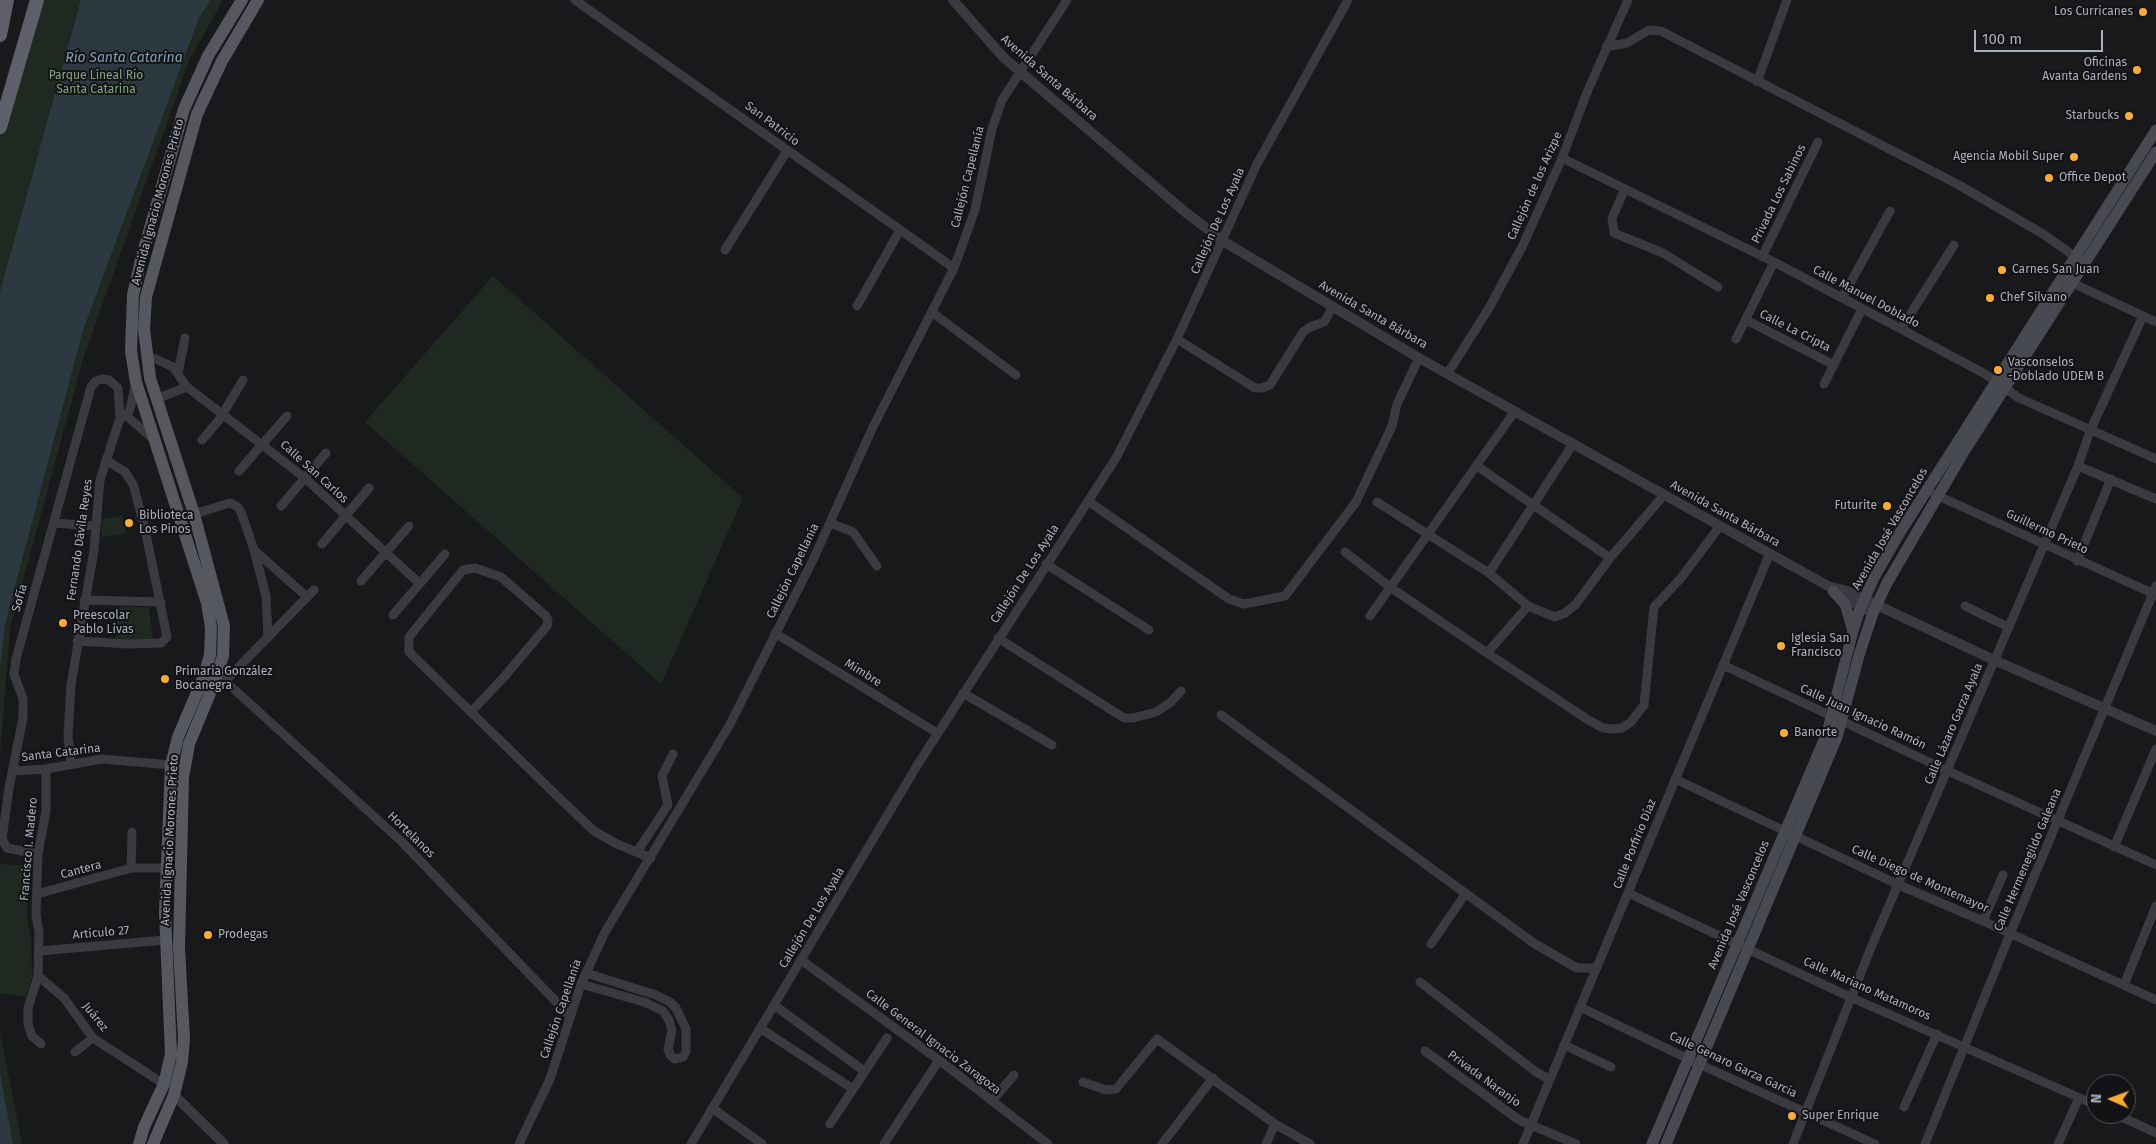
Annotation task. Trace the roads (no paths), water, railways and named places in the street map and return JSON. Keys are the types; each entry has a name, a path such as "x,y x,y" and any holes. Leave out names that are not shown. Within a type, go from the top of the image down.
{"highway":[{"path":"0,35 7,0"},
{"path":"0,127 37,0"}],"main road":[{"name":"Avenida Ignacio Morones Prieto","path":"139,1144 144,1128 164,1084 170,1054 165,940 171,765 178,737 204,676 210,654 210,628 207,603 136,382 131,351 131,323 140,260 184,109 208,56 242,0"},
{"name":"Avenida Ignacio Morones Prieto","path":"152,1144 174,1095 182,1062 184,1039 178,948 183,778 189,744 220,681 224,626 194,514 156,399 147,358 144,329 146,297 197,114 222,61 258,0"},
{"name":"Avenida José Vasconcelos","path":"1837,720 1853,631 1863,602 1899,534 1932,493 2068,281 2156,130"},
{"name":"Avenida José Vasconcelos","path":"2080,261 2156,152"},
{"name":"Avenida José Vasconcelos","path":"1666,1144 1699,1064 1742,947 1837,720 1875,609 1932,493"},
{"path":"1830,589 1845,604 1853,631"},
{"name":"Avenida José Vasconcelos","path":"1652,1144 1687,1059 1742,947"}],"street":[{"name":"San Patricio","path":"575,0 954,268"},
{"name":"Avenida Santa Bárbara","path":"953,0 1003,57 1184,211 1223,241 1419,358 1770,553 1830,589 2104,710 2156,731"},
{"name":"Callejón Capellanía","path":"519,1144 550,1079 581,984 605,932 729,726 830,523 872,429 954,268 975,210 996,113 1019,71 1067,0"},
{"name":"Callejón De Los Ayala","path":"691,1144 963,693 1132,431 1223,241 1261,156 1348,0"},
{"name":"Callejón de los Arizpe","path":"1448,373 1504,283 1562,158 1606,46 1628,0"},
{"path":"1757,82 1787,0"},
{"path":"1606,46 1627,43 1645,31 1656,30 1959,185 2043,234 2080,261"},
{"name":"Privada Los Sabinos","path":"1762,257 1818,142"},
{"path":"725,250 787,151"},
{"name":"Calle Manuel Doblado","path":"1562,158 1774,262 1901,329 2000,386 2090,431 2156,459"},
{"path":"1625,189 1612,218 1614,233 1663,252 1718,287"},
{"path":"1842,298 1890,211"},
{"path":"857,306 900,230"},
{"path":"1901,329 1954,245"},
{"path":"1736,339 1774,262"},
{"path":"2068,281 2156,322"},
{"path":"1177,339 1254,388 1262,388 1270,385 1303,332 1310,327 1324,322 1333,307"},
{"path":"1824,384 1862,310"},
{"path":"932,313 1016,375"},
{"name":"Calle Lázaro Garza Ayala","path":"1793,1144 1850,997 2078,466 2090,431 2143,316"},
{"name":"Calle La Cripta","path":"1746,320 1834,365"},
{"path":"178,373 185,338"},
{"name":"Calle San Carlos","path":"147,358 166,363 178,373 188,386 305,478 346,518 419,583"},
{"path":"1088,501 1230,599 1244,604 1286,596 1356,502 1392,426 1397,404 1419,358"},
{"name":"Sofía","path":"38,854 7,848 3,843 5,814 20,744 24,708 14,667 91,387 96,381 102,379 109,380 118,388 123,417"},
{"path":"202,440 220,420 222,413 243,380"},
{"name":"Fernando Dávila Reyes","path":"71,764 68,736 77,641 94,550 94,526 100,480 136,382"},
{"path":"156,399 188,386"},
{"path":"1370,616 1515,411"},
{"path":"239,471 287,416"},
{"path":"123,417 155,440"},
{"path":"1489,573 1573,444"},
{"path":"281,506 326,453"},
{"path":"77,641 129,644 161,643 166,640 168,633 133,484 125,472 106,460"},
{"path":"1477,466 1610,558"},
{"path":"2078,466 2156,499"},
{"path":"2077,561 2111,479"},
{"path":"322,544 346,518 368,488"},
{"name":"Guillermo Prieto","path":"1932,493 2077,561 2155,592"},
{"path":"1377,502 1489,573 1528,606 1555,617 1565,613 1592,584 1610,558 1664,495"},
{"path":"194,514 225,503 234,504 241,512 254,550 266,596 268,638"},
{"path":"54,523 94,526"},
{"path":"830,523 853,532 877,566"},
{"path":"361,581 409,526"},
{"path":"1345,552 1390,587 1590,721 1603,728 1622,728 1640,714 1644,705 1654,607 1688,570 1720,526"},
{"path":"254,550 307,597"},
{"name":"Calle Porfirio Díaz","path":"1523,1144 1770,553"},
{"path":"393,615 445,554"},
{"path":"1046,564 1149,630"},
{"path":"471,712 548,626 546,616 501,577 475,568 463,570 409,637 409,652 471,712 594,831 651,858"},
{"path":"220,681 268,638 314,590"},
{"name":"Calle Hermenegildo Galeana","path":"1926,1144 2010,934 2155,592"},
{"path":"84,600 161,602"},
{"path":"1487,653 1528,606"},
{"path":"1965,606 2008,627"},
{"name":"Mimbre","path":"776,634 938,734"},
{"path":"998,638 1124,718 1133,718 1156,712 1170,703 1181,691"},
{"name":"Calle Juan Ignacio Ramón","path":"1723,665 1837,720 2156,865"},
{"name":"Hortelanos","path":"220,681 401,841 570,1016"},
{"path":"963,693 1052,745"},
{"path":"1222,714 1554,956 1577,968 1597,968"},
{"path":"2114,847 2156,748"},
{"path":"637,852 668,805 662,776 673,754"},
{"name":"Santa Catarina","path":"13,771 46,769 71,764 112,760 171,765"},
{"name":"Francisco I. Madero","path":"41,1044 32,1036 28,1024 29,1002 38,976 39,932 36,916 36,894 38,854 46,811 46,769"},
{"name":"Calle Diego de Montemayor","path":"1675,779 1899,885 2156,1000"},
{"path":"131,868 132,832"},
{"name":"Cantera","path":"36,894 131,868 166,868"},
{"path":"1983,921 2002,875"},
{"path":"1431,944 1466,893"},
{"name":"Calle Mariano Matamoros","path":"1628,893 1850,997 2086,1101"},
{"path":"2124,985 2156,906"},
{"name":"Artículo 27","path":"39,951 165,940"},
{"name":"Calle General Ignacio Zaragoza","path":"801,960 939,1060 1048,1144"},
{"path":"581,984 614,987 664,998 676,1008 686,1029 686,1052 683,1057 676,1059 670,1055 668,1049 671,1039 671,1026 663,1011 644,1002 614,987 586,973"},
{"name":"Juárez","path":"38,976 64,998 93,1038 164,1084"},
{"path":"1420,982 1536,1072 1549,1079"},
{"path":"774,1005 864,1071"},
{"name":"Calle Genaro Garza Garcia","path":"1580,1007 1687,1059 1875,1144"},
{"path":"760,1028 853,1089"},
{"path":"1904,1107 1937,1034"},
{"path":"75,1052 93,1038"},
{"path":"830,1124 887,1038"},
{"path":"1083,1082 1106,1090 1119,1087 1157,1039 1275,1124 1310,1144"},
{"path":"1564,1045 1611,1067"},
{"name":"Privada Naranjo","path":"1425,1051 1519,1120 1576,1144"},
{"path":"884,1144 939,1060"},
{"path":"992,1101 1014,1075"},
{"path":"1162,1144 1213,1078"},
{"path":"174,1095 224,1144"},
{"path":"2058,1144 2079,1098"},
{"path":"712,1108 762,1144"},
{"path":"1266,1144 1275,1124"},
{"path":"2136,1124 2156,1133"}],"water":[{"name":"Río Santa Catarina","path":"81,0 210,0 199,18 83,330 5,624 0,666 0,292"},
{"path":"0,1073 1,1079 13,1144 0,1144"}],"place":[{"name":"Los Curricanes","path":"2143,12"},
{"name":"Oficinas Avanta Gardens","path":"2137,70"},
{"name":"Starbucks","path":"2129,116"},
{"name":"Agencia Mobil Super","path":"2074,157"},
{"name":"Office Depot","path":"2049,178"},
{"name":"Carnes San Juan","path":"2002,270"},
{"name":"Chef Silvano","path":"1990,298"},
{"name":"Vasconselos -Doblado UDEM B","path":"1998,370"},
{"name":"Futurite","path":"1887,506"},
{"name":"Biblioteca Los Pinos","path":"129,523"},
{"name":"Preescolar Pablo Livas","path":"63,623"},
{"name":"Iglesia San Francisco","path":"1781,646"},
{"name":"Primaria González Bocanegra","path":"165,679"},
{"name":"Banorte","path":"1784,733"},
{"name":"Prodegas","path":"208,935"},
{"name":"Super Enrique","path":"1792,1116"}],"park label":[{"name":"Parque Lineal Río Santa Catarina","path":"96,83"}]}
